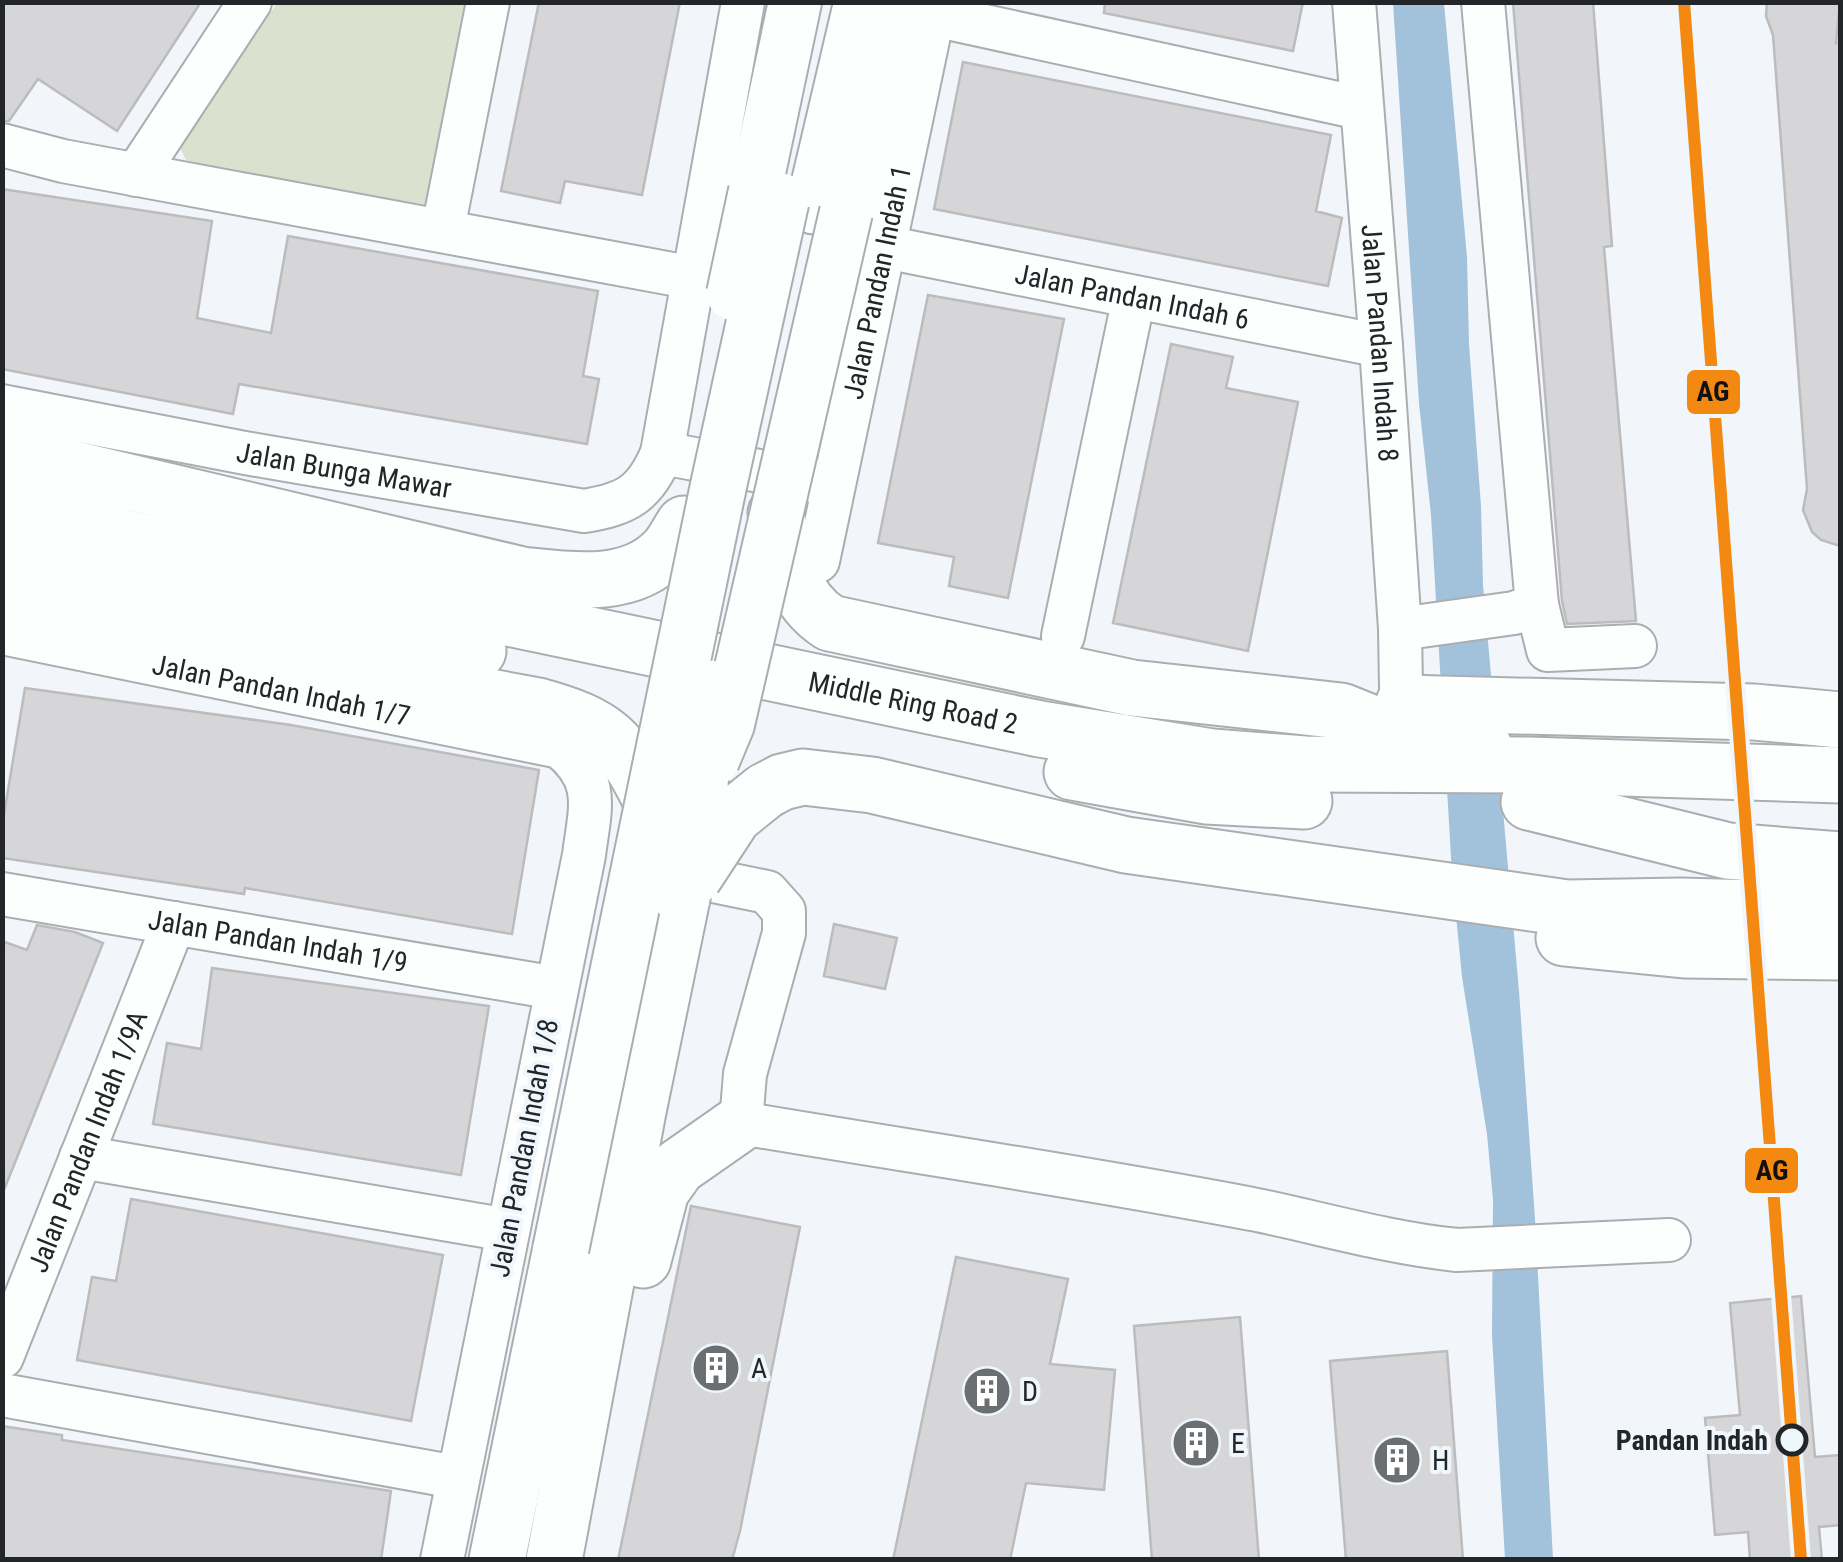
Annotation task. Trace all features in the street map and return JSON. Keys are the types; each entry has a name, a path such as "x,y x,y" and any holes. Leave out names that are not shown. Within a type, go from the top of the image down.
{"highway":[{"path":"497,1560 553,1417 682,898 677,796 702,722 799,202 823,2"},
{"path":"554,1560 553,1417 677,796 696,594 799,202 862,2"},
{"path":"2,452 522,575 586,582 632,573 666,552 684,524"},
{"name":"Middle Ring Road 2","path":"2,507 140,541 1040,729 1212,757 1840,811"},
{"path":"776,513 791,578 805,602 830,623 1132,688 1385,706 1754,712 1840,720"},
{"name":"Middle Ring Road 2","path":"2,548 132,580 1014,762 1206,796 1304,801 1529,783 1840,775"},
{"path":"4,627 254,653 549,727 576,716 602,731 677,796"},
{"path":"1385,706 1432,726 1529,783 1728,850 1840,860"},
{"path":"682,898 734,816 764,791 804,777 872,785 1126,845 1182,868 1414,902 1556,937 1684,950 1840,952"},
{"path":"1414,902 1567,908 1840,910"},
{"path":"582,1560 660,1191 678,1168 740,1124"}],"main road":[{"path":"677,796 728,724 776,513 799,202 795,2"},
{"path":"696,594 684,524 799,202 922,7"}],"street":[{"path":"136,174 250,2"},
{"path":"442,229 488,2"},
{"path":"744,2 662,453 834,485"},
{"name":"Jalan Pandan Indah 8","path":"1354,2 1381,346 1411,627 1385,706"},
{"path":"1483,2 1526,609 1548,650 1634,646"},
{"path":"922,7 1360,108"},
{"name":"Jalan Pandan Indah 1","path":"818,560 884,248 922,7"},
{"path":"2,145 63,161 694,278"},
{"name":"Jalan Pandan Indah 6","path":"884,248 1381,346"},
{"path":"1063,636 1134,297"},
{"name":"Jalan Bunga Mawar","path":"2,406 245,454 584,510 610,507 633,497 652,478 662,453"},
{"path":"1411,627 1526,609"},
{"name":"Jalan Pandan Indah 1/8","path":"442,1560 584,855 591,799 588,780 549,727"},
{"path":"584,855 767,892 784,911 784,933 745,1074 740,1124 1257,1210 1395,1242 1457,1250 1669,1240"},
{"name":"Jalan Pandan Indah 1/9","path":"2,894 556,988"},
{"name":"Jalan Pandan Indah 1/9A","path":"2,1358 174,923"},
{"path":"82,1157 508,1230"},
{"path":"2,1395 456,1477"}],"green space":[{"path":"277,3 466,3 429,205 190,168 179,146"}],"water":[{"path":"1393,3 1444,3 1467,257 1483,585 1535,1219 1553,1559 1505,1559 1492,1336 1493,1200 1452,874 1431,515 1419,403"}],"building":[{"path":"2,2 201,2 117,131 38,79 9,121 2,121"},
{"path":"539,2 680,2 642,195 565,181 560,203 501,191"},
{"path":"1105,2 1303,2 1293,51 1104,13"},
{"path":"1513,2 1593,2 1612,246 1604,247 1636,621 1567,624 1562,601"},
{"path":"1767,2 1840,2 1836,43 1840,43 1840,546 1821,540 1812,532 1803,510 1807,489 1773,35 1766,16"},
{"path":"963,62 1331,135 1316,211 1342,218 1328,286 934,209"},
{"path":"2,189 212,221 197,318 271,333 288,236 598,291 583,376 599,379 587,444 239,384 233,414 2,369"},
{"path":"928,295 1064,319 1008,598 949,586 954,557 878,543"},
{"path":"1171,344 1233,357 1226,388 1298,402 1248,651 1113,623"},
{"path":"25,688 291,725 539,770 512,934 245,888 244,894 2,858 2,826"},
{"path":"834,924 897,938 885,989 824,976"},
{"path":"37,925 75,932 103,943 4,1190 2,941 27,950"},
{"path":"212,968 489,1006 461,1175 153,1124 167,1043 201,1049"},
{"path":"131,1199 443,1255 411,1421 77,1360 92,1277 116,1281"},
{"name":"A","path":"691,1206 800,1227 740,1531 732,1560 618,1560"},
{"name":"D","path":"956,1257 1068,1279 1050,1364 1115,1370 1104,1490 1026,1483 1010,1560 893,1560"},
{"name":"Pandan Indah","path":"1801,1296 1815,1457 1840,1455 1840,1525 1819,1527 1822,1560 1750,1560 1748,1532 1715,1535 1705,1418 1740,1415 1730,1303"},
{"name":"E","path":"1240,1317 1259,1560 1152,1560 1134,1326"},
{"name":"H","path":"1447,1351 1463,1560 1346,1560 1330,1361"},
{"path":"2,1426 62,1435 62,1440 391,1491 381,1560 2,1560"}],"transit line":[{"name":"AG","path":"1684,2 1801,1560"}],"place":[{"name":"A","path":"716,1368"},
{"name":"D","path":"987,1391"},
{"name":"Pandan Indah","path":"1792,1440"},
{"name":"E","path":"1196,1443"},
{"name":"H","path":"1397,1460"}]}
